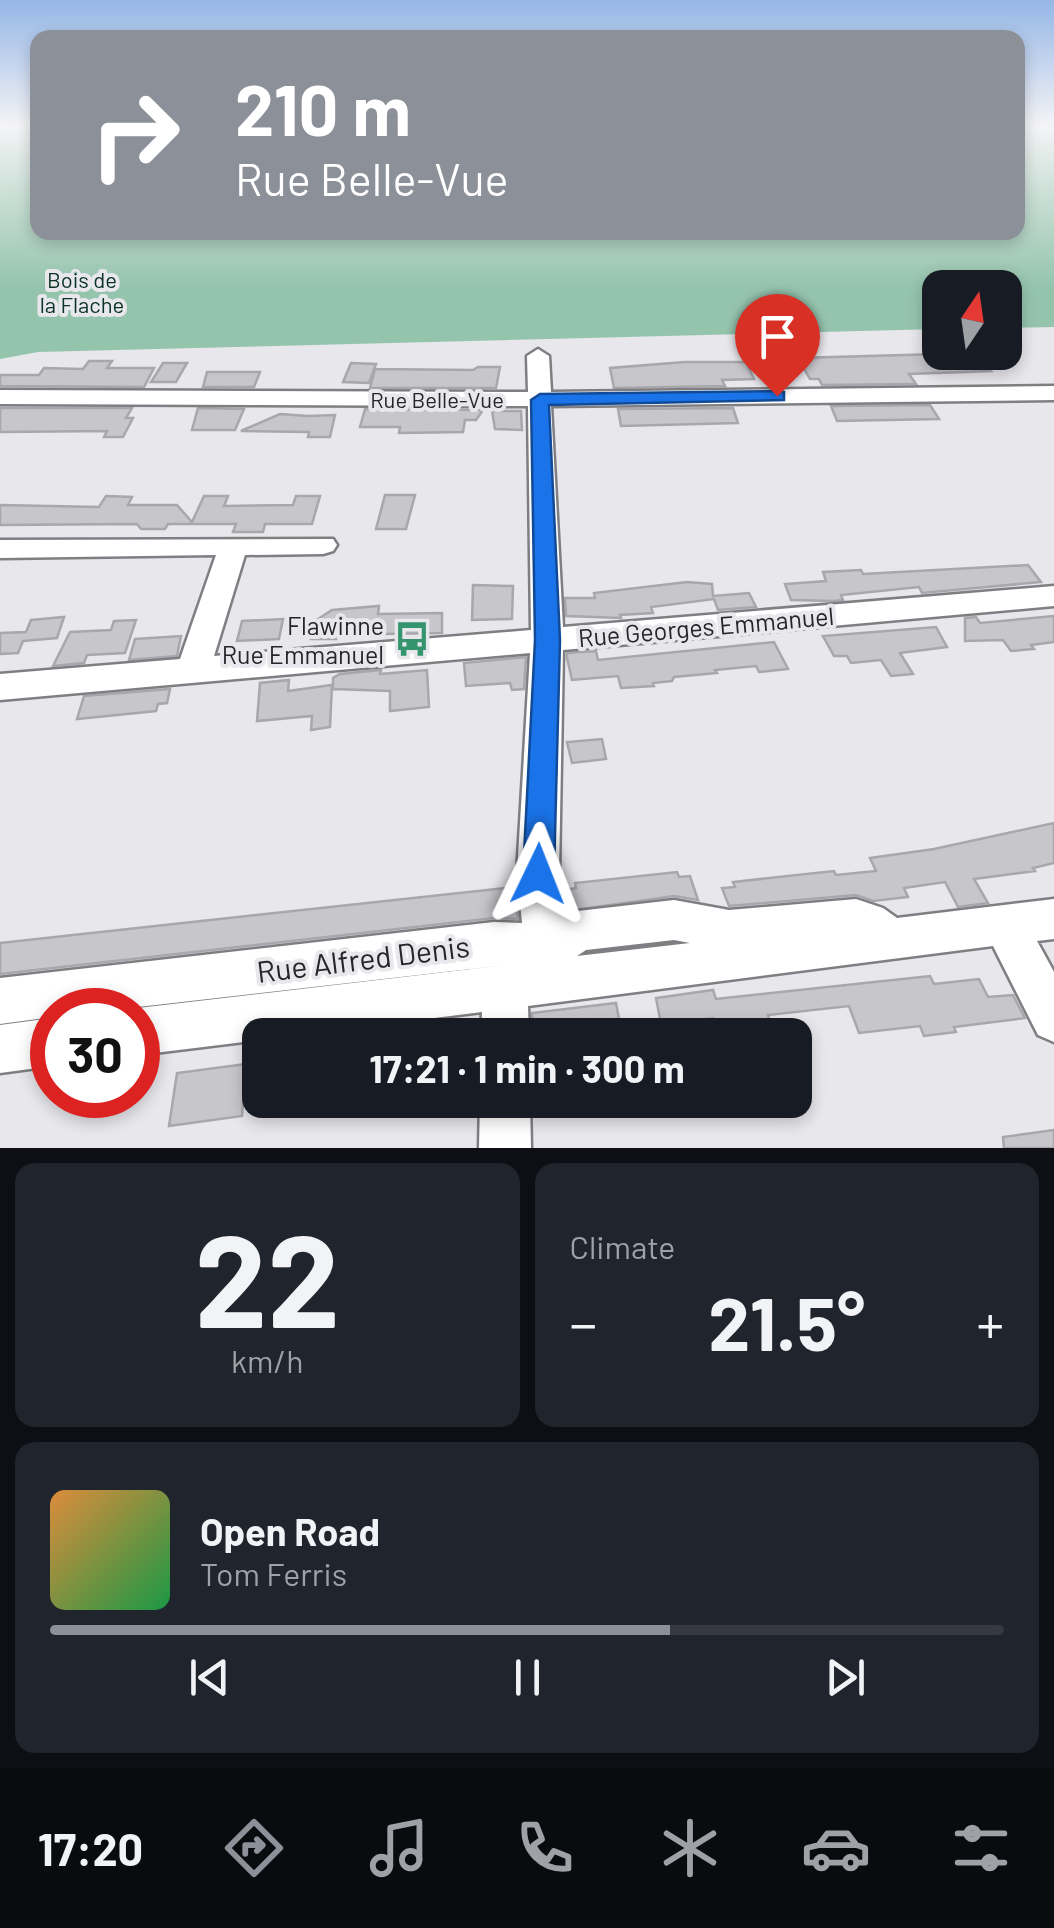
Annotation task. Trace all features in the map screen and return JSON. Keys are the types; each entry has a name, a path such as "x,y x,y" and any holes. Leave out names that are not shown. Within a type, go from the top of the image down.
{"street":[{"path":"513,1018 534,973 548,640 538,356"},
{"name":"Rue Belle-Vue","path":"0,398 540,400 1054,393"},
{"path":"0,549 323,545"},
{"path":"194,670 232,548"},
{"name":"Rue Georges Emmanuel","path":"0,687 1054,596"},
{"name":"Rue Alfred Denis","path":"160,1029 534,973 1054,919"},
{"path":"1005,925 1054,1019"},
{"name":"Rue Alfred Denis","path":"0,1001 494,943 521,942 534,973"},
{"path":"0,1049 30,1045"},
{"path":"505,1118 505,1148"}],"green space":[{"name":"Bois de la Flache","path":"0,179 30,179 30,240 1025,240 1025,179 1054,179 1054,327 1022,328 1022,270 922,270 922,329 38,352 0,359"}],"building":[{"path":"922,354 922,370 991,371 909,374 916,384 822,385 819,379 810,379 798,358"},
{"path":"89,361 112,361 107,368 154,368 144,387 0,386 0,375 39,375 44,368 83,369"},
{"path":"746,362 754,379 722,380 725,386 614,388 610,368"},
{"path":"163,363 187,363 176,382 151,382"},
{"path":"351,363 376,364 369,383 343,382"},
{"path":"500,367 496,388 370,388 375,369"},
{"path":"207,372 260,372 254,387 203,387"},
{"path":"930,405 939,419 837,421 831,406"},
{"path":"0,408 132,408 126,418 133,418 123,437 104,437 107,431 0,432"},
{"path":"198,408 244,409 235,430 192,430"},
{"path":"733,408 738,423 621,426 618,409"},
{"path":"365,409 483,410 476,420 465,420 463,432 399,433 400,427 360,427"},
{"path":"492,411 521,411 522,430 495,429"},
{"path":"280,414 335,415 330,437 308,437 309,432 241,431"},
{"path":"385,495 415,495 406,529 376,529"},
{"path":"106,496 132,497 128,505 177,505 192,522 204,496 228,496 224,506 293,505 296,496 320,496 312,524 265,524 263,532 233,532 236,524 168,524 165,529 141,529 137,524 0,525 0,505 99,507"},
{"path":"1028,565 1041,582 922,593 919,587 841,595 843,600 833,601 791,600 785,584 826,581 823,572 861,570 863,574"},
{"path":"687,582 712,584 713,596 749,593 756,607 718,610 714,599 651,607 653,613 620,615 621,618 566,616 565,598 595,598 594,593"},
{"path":"473,585 513,586 512,619 472,620"},
{"path":"379,606 378,614 442,613 442,633 382,634 377,627 338,629 336,639 311,639 315,621 332,610"},
{"path":"1054,616 1054,642 1031,645 1034,649 1011,651 1003,640 965,641 965,618 976,617 980,623"},
{"path":"64,617 57,638 23,641 18,653 0,654 0,633 26,632 31,620"},
{"path":"283,619 279,639 237,641 242,621"},
{"path":"136,620 125,653 87,655 84,663 53,666 70,632 111,630 114,621"},
{"path":"936,627 947,647 900,653 913,674 891,676 881,660 851,663 847,656 834,656 823,636"},
{"path":"181,636 177,656 129,660 135,639"},
{"path":"774,642 788,669 759,672 756,666 715,670 717,673 674,677 672,681 653,683 654,686 621,688 618,676 572,680 567,658 567,653 596,651 598,660"},
{"path":"526,657 524,689 512,690 510,683 466,686 464,663"},
{"path":"381,670 380,674 427,670 429,707 390,711 390,691 333,689 333,678 340,674"},
{"path":"289,680 288,691 332,685 330,727 311,730 312,716 257,721 260,683"},
{"path":"170,689 167,703 158,704 156,711 77,719 84,696"},
{"path":"602,739 606,759 572,763 567,742"},
{"path":"1054,823 1054,863 1033,868 1035,871 974,879 988,903 958,907 945,882 904,888 908,897 873,901 856,895 729,906 722,888 735,887 733,882 834,871 836,875 876,871 870,858 934,849"},
{"path":"677,872 679,877 690,876 698,900 674,896 567,911 565,890 576,888 575,883"},
{"path":"514,887 518,919 494,918 0,974 0,943"},
{"path":"930,976 934,984 979,979 988,997 1013,995 1025,1018 954,1027 956,1032 924,1036 920,1026 859,1033 849,1006 768,1015 769,1018 660,1018 656,998 713,990 716,999"},
{"path":"616,1003 619,1018 532,1018 532,1013"},
{"path":"242,1065 242,1116 169,1126 177,1073"},
{"path":"1054,1130 1054,1148 1004,1148 1003,1137"}],"place":[{"name":"Flawinne Rue Emmanuel","path":"412,639"}],"route":[{"path":"538,874 548,640 540,400 777,396"}]}
